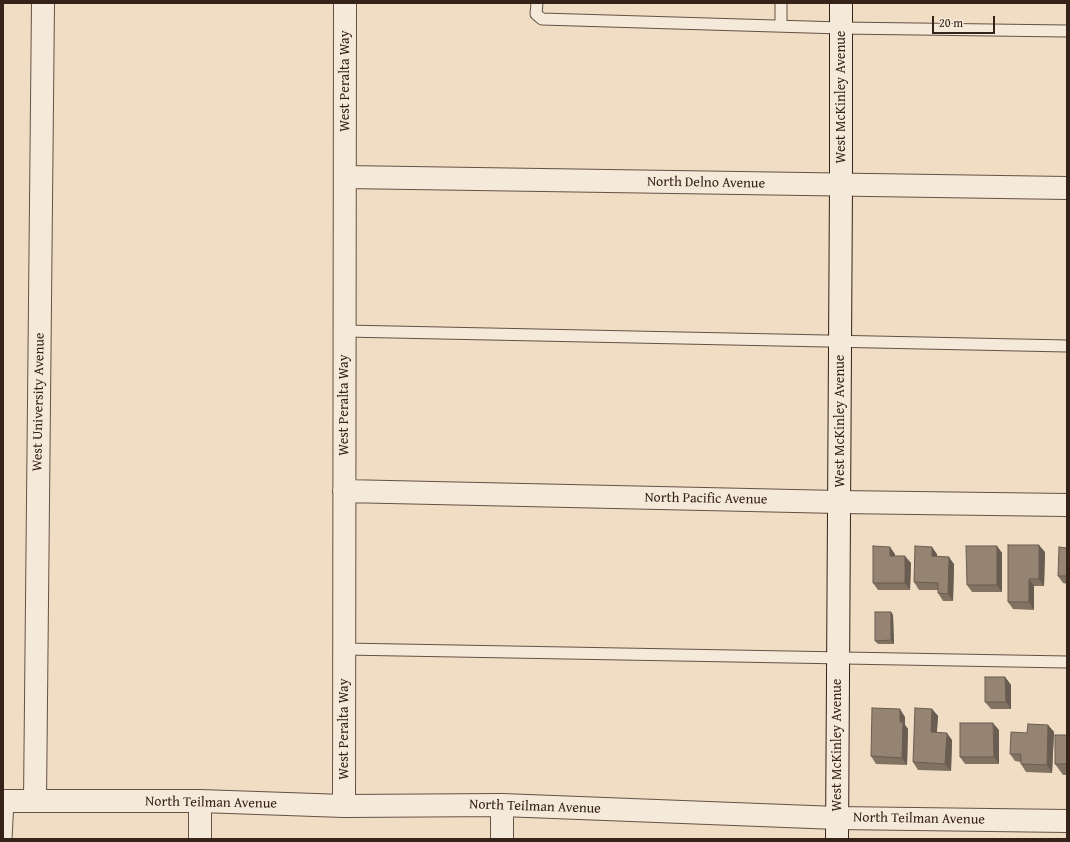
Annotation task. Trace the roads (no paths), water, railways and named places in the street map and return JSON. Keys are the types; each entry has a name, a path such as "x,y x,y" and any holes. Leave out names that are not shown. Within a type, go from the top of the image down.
{"street":[{"name":"West University Avenue","path":"35,801 43,3"},
{"name":"West Peralta Way","path":"344,806 345,3"},
{"name":"West McKinley Avenue","path":"837,829 841,3"},
{"name":"North Delno Avenue","path":"345,177 1067,188"},
{"name":"North Pacific Avenue","path":"344,492 1067,505"},
{"name":"North Teilman Avenue","path":"5,801 200,801 344,806 502,805 837,829 1067,821"},
{"path":"200,801 200,839"},
{"path":"502,805 502,839"}],"lane":[{"path":"536,3 536,14 542,19 841,28 1067,31"},
{"path":"781,26 782,3"},
{"path":"344,331 1067,346"},
{"path":"344,649 1067,662"},
{"path":"5,801 6,839"}]}
